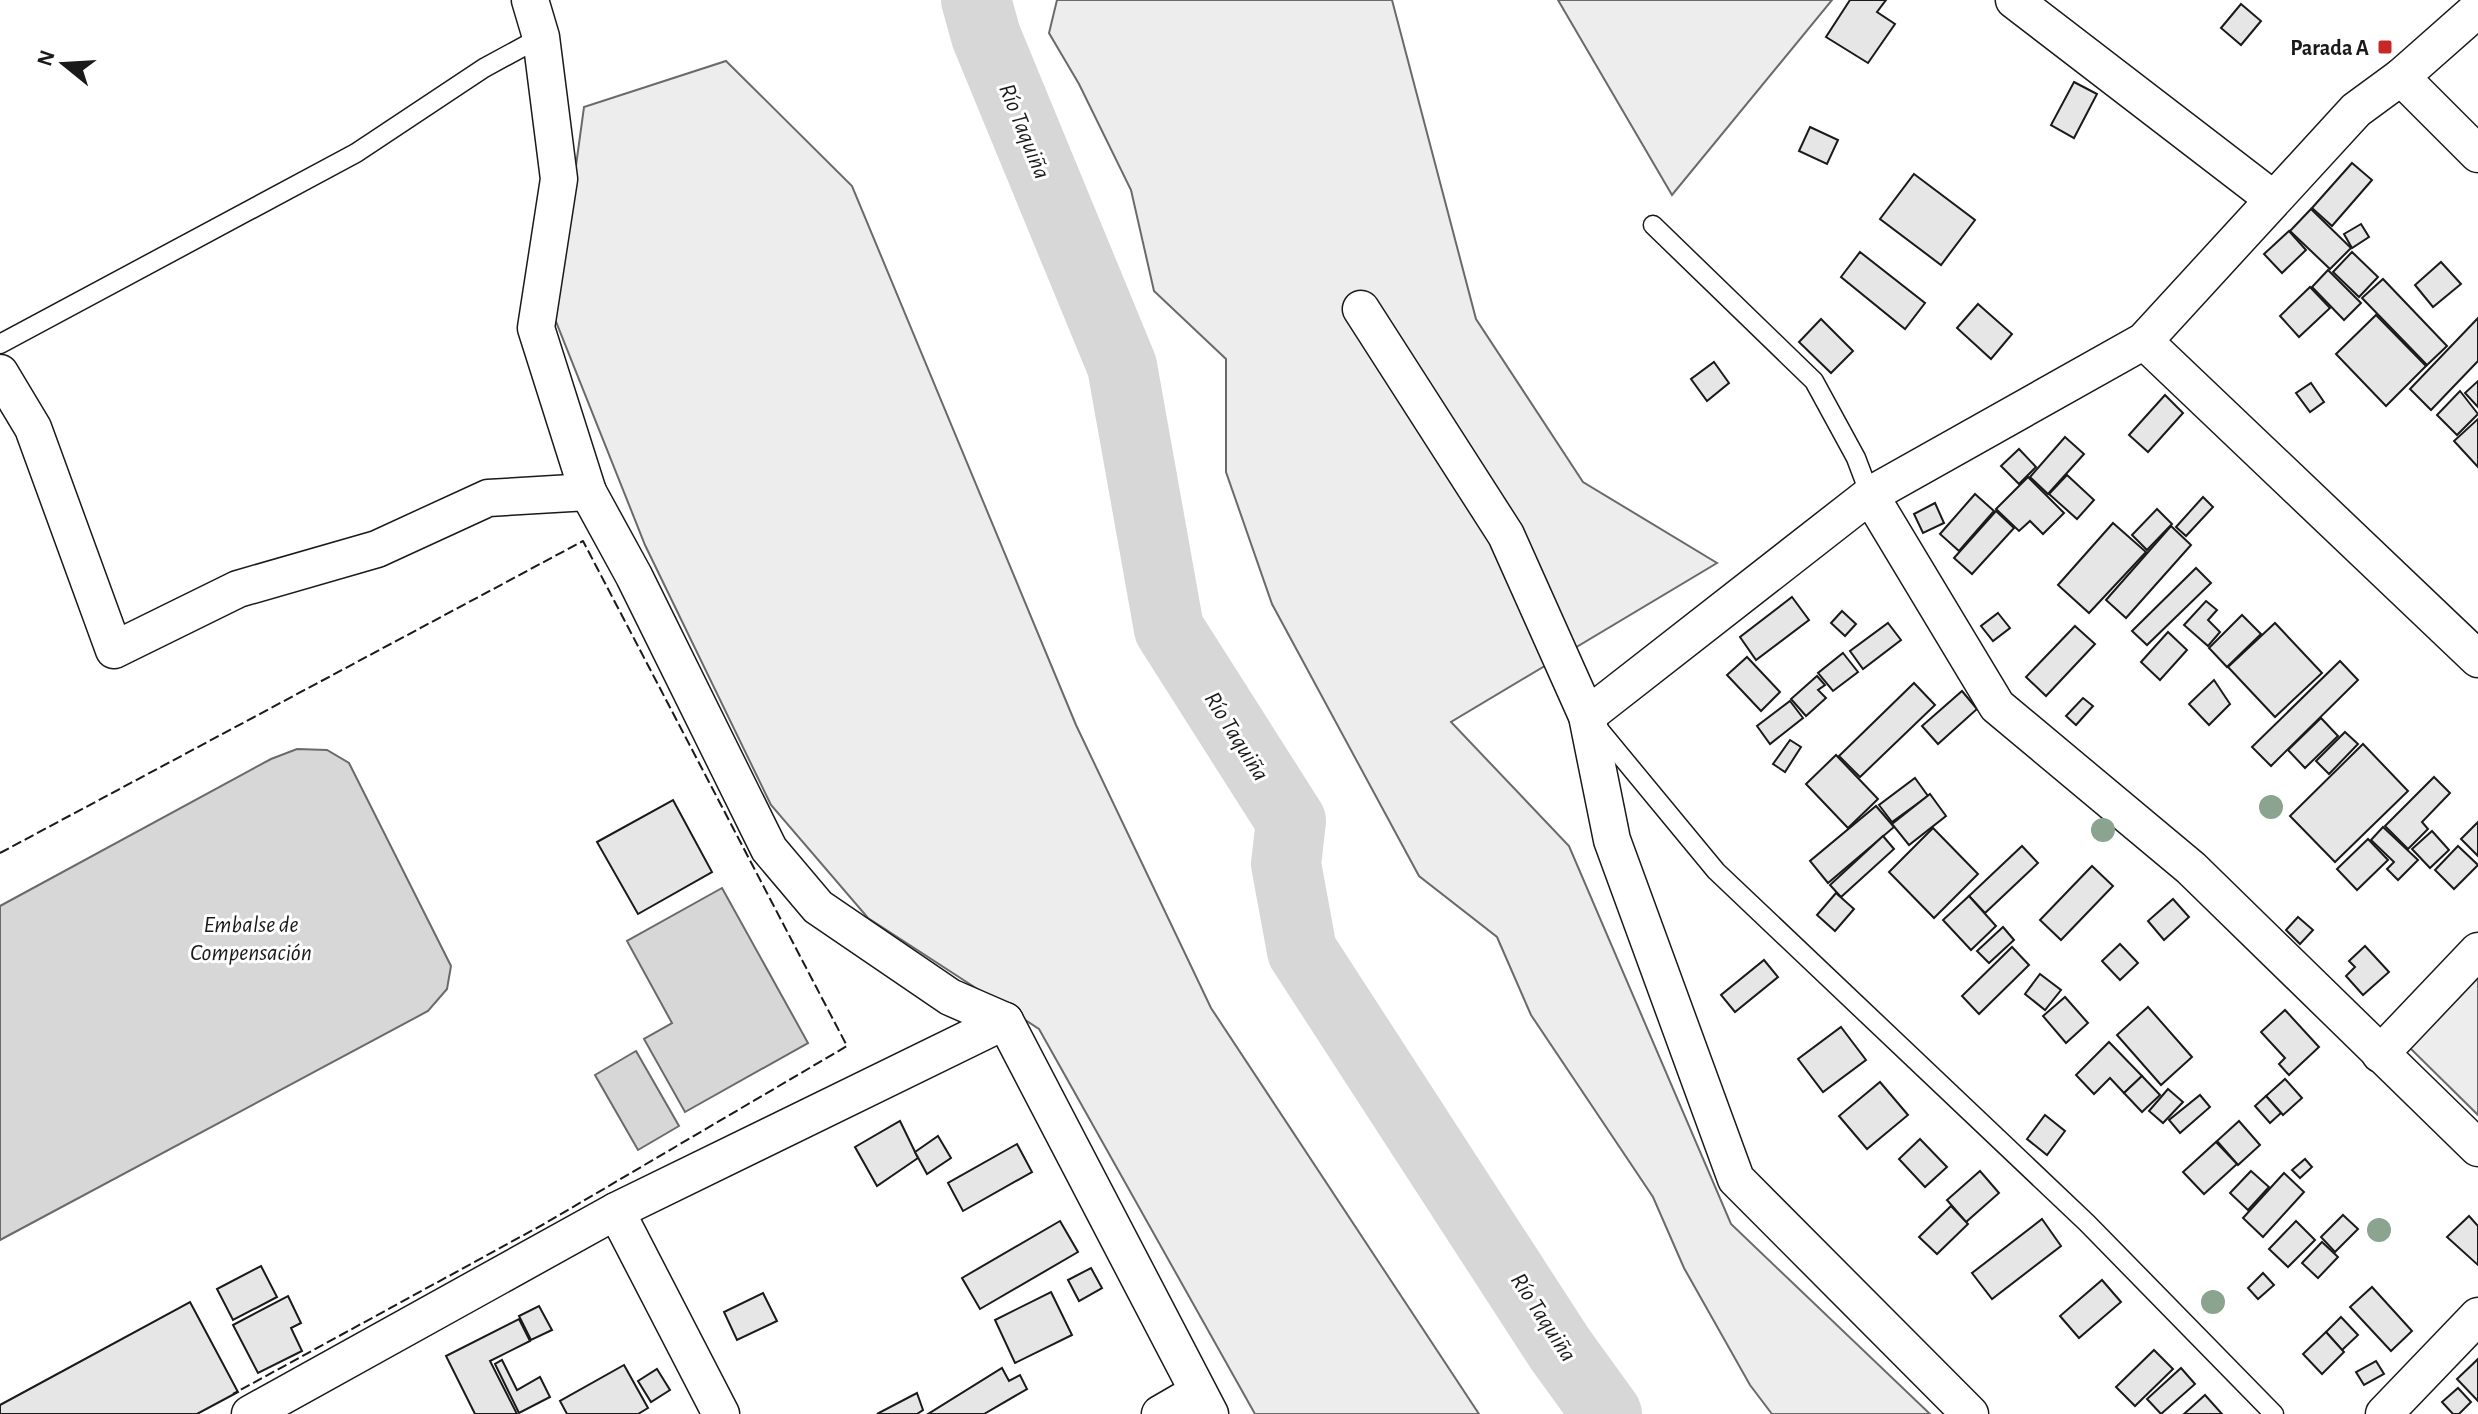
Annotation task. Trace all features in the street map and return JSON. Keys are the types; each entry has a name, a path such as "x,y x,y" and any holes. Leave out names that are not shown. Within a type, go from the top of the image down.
{"street":[{"path":"530,0 541,37 559,179 536,328 588,492 634,576 769,849 818,907 950,997 1005,1021 1204,1403 1160,1414"},
{"path":"2014,0 2273,199"},
{"path":"1587,716 1870,495 2144,341 2356,110 2401,77 2478,9"},
{"path":"2401,77 2478,154"},
{"path":"1361,309 1506,535 1587,716 1612,840 1736,1179 1970,1414"},
{"path":"2144,341 2478,659"},
{"path":"0,373 33,428 114,650 238,589 377,549 488,498 588,492"},
{"path":"1870,495 1997,706 2191,868 2478,1148"},
{"path":"2380,1054 2478,951"},
{"path":"250,1414 616,1211 1005,1021"},
{"path":"616,1211 721,1414"},
{"path":"2384,1414 2478,1316"}],"lane":[{"path":"0,344 356,153 484,68 541,37"},
{"path":"1653,225 1814,381 1856,458 1870,495"},
{"path":"1587,716 1716,871 2087,1223 2274,1414"}],"shaded area":[{"path":"1057,0 1392,0 1476,319 1583,482 1717,563 1451,722 1569,846 1731,1224 1930,1414 1772,1414 1750,1385 1684,1268 1653,1197 1531,1015 1497,937 1419,876 1272,604 1226,472 1226,359 1154,291 1131,190 1079,84 1049,33"},
{"path":"1558,0 1832,0 1672,195"},
{"path":"726,61 852,186 1076,725 1211,1008 1479,1414 1255,1414 1039,1029 868,918 771,805 645,545 555,319 584,107"},
{"path":"2478,977 2478,1115 2409,1047"}],"water":[{"name":"Embalse de Compensación","path":"297,749 327,750 349,763 451,966 447,989 428,1011 0,1240 0,906 271,759"},
{"path":"722,888 808,1043 685,1112 644,1039 672,1023 627,941"},
{"path":"636,1051 679,1126 638,1150 595,1075"}],"building":[{"path":"1850,0 1886,0 1877,12 1895,24 1868,63 1826,37"},
{"path":"2241,4 2261,21 2241,45 2221,28"},
{"path":"2074,82 2097,94 2074,138 2051,125"},
{"path":"1810,127 1838,140 1827,164 1799,151"},
{"path":"2352,163 2372,180 2332,226 2312,208"},
{"path":"1914,174 1975,220 1941,265 1880,219"},
{"path":"2311,209 2351,248 2330,269 2290,231"},
{"path":"2361,224 2369,237 2352,248 2344,234"},
{"path":"2289,231 2306,250 2282,273 2264,254"},
{"path":"1860,252 1925,303 1905,329 1841,277"},
{"path":"2352,252 2378,277 2359,297 2333,272"},
{"path":"2441,262 2461,284 2433,307 2415,285"},
{"path":"2328,270 2361,303 2344,320 2312,287"},
{"path":"2383,279 2447,346 2427,365 2362,298"},
{"path":"2310,287 2330,308 2299,337 2280,316"},
{"path":"1978,304 2012,334 1991,359 1957,328"},
{"path":"2376,315 2426,366 2386,406 2336,354"},
{"path":"2478,318 2478,361 2431,410 2410,389"},
{"path":"1821,319 1853,351 1831,373 1799,342"},
{"path":"1714,362 1729,383 1707,401 1691,379"},
{"path":"2478,381 2478,407 2465,393"},
{"path":"2311,383 2324,402 2310,412 2296,393"},
{"path":"2460,391 2478,414 2457,435 2437,415"},
{"path":"2165,395 2183,413 2148,452 2129,435"},
{"path":"2478,419 2478,467 2454,441"},
{"path":"2065,437 2084,454 2048,494 2030,477"},
{"path":"2019,449 2036,467 2019,484 2001,466"},
{"path":"2067,475 2094,500 2077,519 2049,494"},
{"path":"2028,477 2064,513 2043,534 2030,521 2019,531 1996,509"},
{"path":"1975,494 1994,511 1959,551 1940,534"},
{"path":"2203,497 2213,507 2186,536 2176,527"},
{"path":"1935,503 1944,523 1923,533 1914,514"},
{"path":"2157,509 2172,524 2147,550 2132,535"},
{"path":"1996,511 2014,528 1972,574 1954,558"},
{"path":"2113,523 2146,552 2089,613 2058,585"},
{"path":"2171,526 2191,545 2126,618 2106,600"},
{"path":"2196,568 2211,583 2147,645 2132,631"},
{"path":"1792,597 1809,620 1756,660 1740,637"},
{"path":"2206,601 2217,610 2208,620 2220,632 2208,646 2184,625"},
{"path":"1842,611 1856,624 1845,636 1831,623"},
{"path":"1998,613 2010,628 1993,641 1981,626"},
{"path":"2242,615 2261,634 2227,667 2209,648"},
{"path":"1888,623 1901,640 1863,669 1850,651"},
{"path":"2275,623 2322,673 2275,717 2228,667"},
{"path":"2075,626 2095,644 2046,696 2026,677"},
{"path":"2168,632 2187,650 2160,680 2141,662"},
{"path":"1843,653 1858,672 1833,691 1818,673"},
{"path":"1747,657 1780,692 1761,711 1727,675"},
{"path":"2340,661 2358,680 2271,766 2252,747"},
{"path":"1817,676 1825,685 1818,690 1826,698 1806,716 1791,699"},
{"path":"2214,680 2230,704 2209,725 2189,704"},
{"path":"1914,683 1935,705 1860,777 1839,756"},
{"path":"1962,691 1977,709 1938,744 1922,726"},
{"path":"2083,698 2093,706 2076,725 2066,716"},
{"path":"1790,701 1803,718 1770,744 1757,726"},
{"path":"2321,718 2338,736 2305,768 2288,750"},
{"path":"2345,732 2358,744 2329,774 2316,761"},
{"path":"1790,740 1801,747 1785,772 1773,764"},
{"path":"2363,744 2408,791 2335,862 2290,816"},
{"path":"1836,755 1878,799 1848,828 1806,784"},
{"path":"2434,777 2450,793 2422,822 2428,829 2408,849 2385,826"},
{"path":"1915,778 1928,796 1892,822 1879,805"},
{"path":"1930,794 1946,816 1909,845 1892,824"},
{"path":"673,800 712,872 638,914 597,842"},
{"path":"1876,806 1894,827 1828,883 1810,861"},
{"path":"2478,822 2478,856 2461,839"},
{"path":"2383,827 2418,860 2398,880 2387,869 2394,862 2371,840"},
{"path":"1933,828 1978,874 1934,918 1889,872"},
{"path":"2432,831 2449,850 2430,868 2412,849"},
{"path":"1883,836 1894,849 1841,897 1830,885"},
{"path":"2368,839 2388,860 2357,890 2337,869"},
{"path":"2022,846 2038,863 1985,913 1969,896"},
{"path":"2458,846 2478,865 2454,889 2435,870"},
{"path":"2092,866 2113,886 2061,940 2040,920"},
{"path":"1836,893 1854,909 1835,931 1817,915"},
{"path":"1969,896 1996,926 1971,950 1943,920"},
{"path":"2173,899 2189,917 2164,940 2148,921"},
{"path":"2298,917 2313,930 2300,944 2286,930"},
{"path":"2003,927 2014,940 1989,963 1977,951"},
{"path":"2120,944 2138,963 2120,980 2102,961"},
{"path":"2365,946 2389,972 2363,995 2346,976 2355,967 2349,961"},
{"path":"2012,947 2029,965 1979,1014 1962,996"},
{"path":"1764,960 1778,977 1735,1012 1721,995"},
{"path":"2040,974 2061,990 2045,1010 2025,994"},
{"path":"2065,997 2088,1023 2066,1043 2043,1016"},
{"path":"2148,1007 2192,1057 2161,1085 2117,1035"},
{"path":"2285,1010 2319,1047 2289,1075 2279,1064 2285,1058 2261,1032"},
{"path":"1841,1027 1866,1060 1823,1092 1798,1059"},
{"path":"2109,1042 2142,1076 2124,1093 2110,1078 2094,1094 2076,1075"},
{"path":"2142,1076 2160,1095 2142,1112 2124,1093"},
{"path":"2285,1079 2302,1098 2283,1115 2266,1096"},
{"path":"1880,1082 1908,1115 1867,1149 1839,1116"},
{"path":"2168,1089 2183,1102 2163,1123 2149,1111"},
{"path":"2200,1095 2210,1107 2180,1133 2169,1120"},
{"path":"2266,1096 2281,1113 2270,1123 2255,1106"},
{"path":"2045,1115 2065,1131 2047,1155 2027,1139"},
{"path":"900,1121 918,1158 877,1186 855,1147"},
{"path":"2239,1121 2260,1145 2238,1165 2217,1141"},
{"path":"938,1136 951,1158 927,1174 915,1152"},
{"path":"1920,1139 1947,1167 1925,1187 1899,1159"},
{"path":"2216,1142 2237,1164 2204,1194 2183,1172"},
{"path":"1017,1144 1032,1172 963,1211 948,1183"},
{"path":"2305,1159 2312,1167 2300,1178 2292,1170"},
{"path":"1980,1171 1999,1193 1966,1222 1947,1200"},
{"path":"2251,1171 2269,1187 2248,1210 2230,1193"},
{"path":"2284,1173 2304,1192 2263,1237 2243,1218"},
{"path":"1951,1206 1968,1224 1937,1254 1919,1237"},
{"path":"2343,1215 2358,1229 2335,1252 2321,1237"},
{"path":"2469,1216 2478,1226 2478,1265 2447,1237"},
{"path":"2042,1219 2061,1246 1992,1299 1972,1273"},
{"path":"1060,1221 1078,1252 980,1309 962,1278"},
{"path":"2296,1221 2315,1240 2288,1267 2269,1249"},
{"path":"2322,1242 2338,1257 2318,1278 2302,1263"},
{"path":"261,1266 277,1297 233,1320 217,1289"},
{"path":"1091,1268 1102,1288 1079,1301 1068,1280"},
{"path":"2263,1273 2274,1285 2258,1299 2248,1288"},
{"path":"2102,1280 2121,1302 2079,1338 2060,1316"},
{"path":"2372,1287 2412,1331 2391,1351 2350,1307"},
{"path":"1051,1292 1072,1335 1015,1363 995,1320"},
{"path":"763,1293 777,1321 737,1340 724,1312"},
{"path":"288,1296 301,1323 291,1328 302,1351 258,1373 233,1325"},
{"path":"190,1302 238,1392 197,1414 0,1414 0,1405"},
{"path":"539,1306 552,1330 531,1340 519,1316"},
{"path":"2341,1317 2358,1335 2342,1350 2326,1332"},
{"path":"519,1319 530,1341 490,1361 517,1414 475,1414 446,1356"},
{"path":"2326,1332 2344,1352 2322,1374 2303,1354"},
{"path":"2154,1350 2173,1369 2135,1406 2116,1387"},
{"path":"2478,1359 2478,1401 2457,1379"},
{"path":"502,1360 517,1390 540,1377 550,1397 519,1413 495,1364"},
{"path":"2376,1361 2384,1374 2364,1385 2356,1372"},
{"path":"624,1365 648,1408 638,1414 567,1414 560,1401"},
{"path":"1002,1368 1009,1381 1020,1375 1027,1389 984,1414 928,1414"},
{"path":"2181,1368 2195,1384 2161,1414 2147,1399"},
{"path":"657,1369 670,1390 651,1402 638,1381"},
{"path":"2458,1388 2471,1402 2459,1414 2453,1414 2442,1402"},
{"path":"917,1393 923,1410 917,1414 877,1414"},
{"path":"2205,1395 2222,1414 2184,1414"}],"waterway":[{"name":"Río Taquiña","path":"976,0 986,36 1122,366 1169,629 1291,821 1286,864 1302,951 1560,1349 1607,1414"}],"fence":[{"path":"0,853 583,541 847,1046 544,1224 233,1394"}],"place":[{"name":"Parada A","path":"2385,47"}]}
